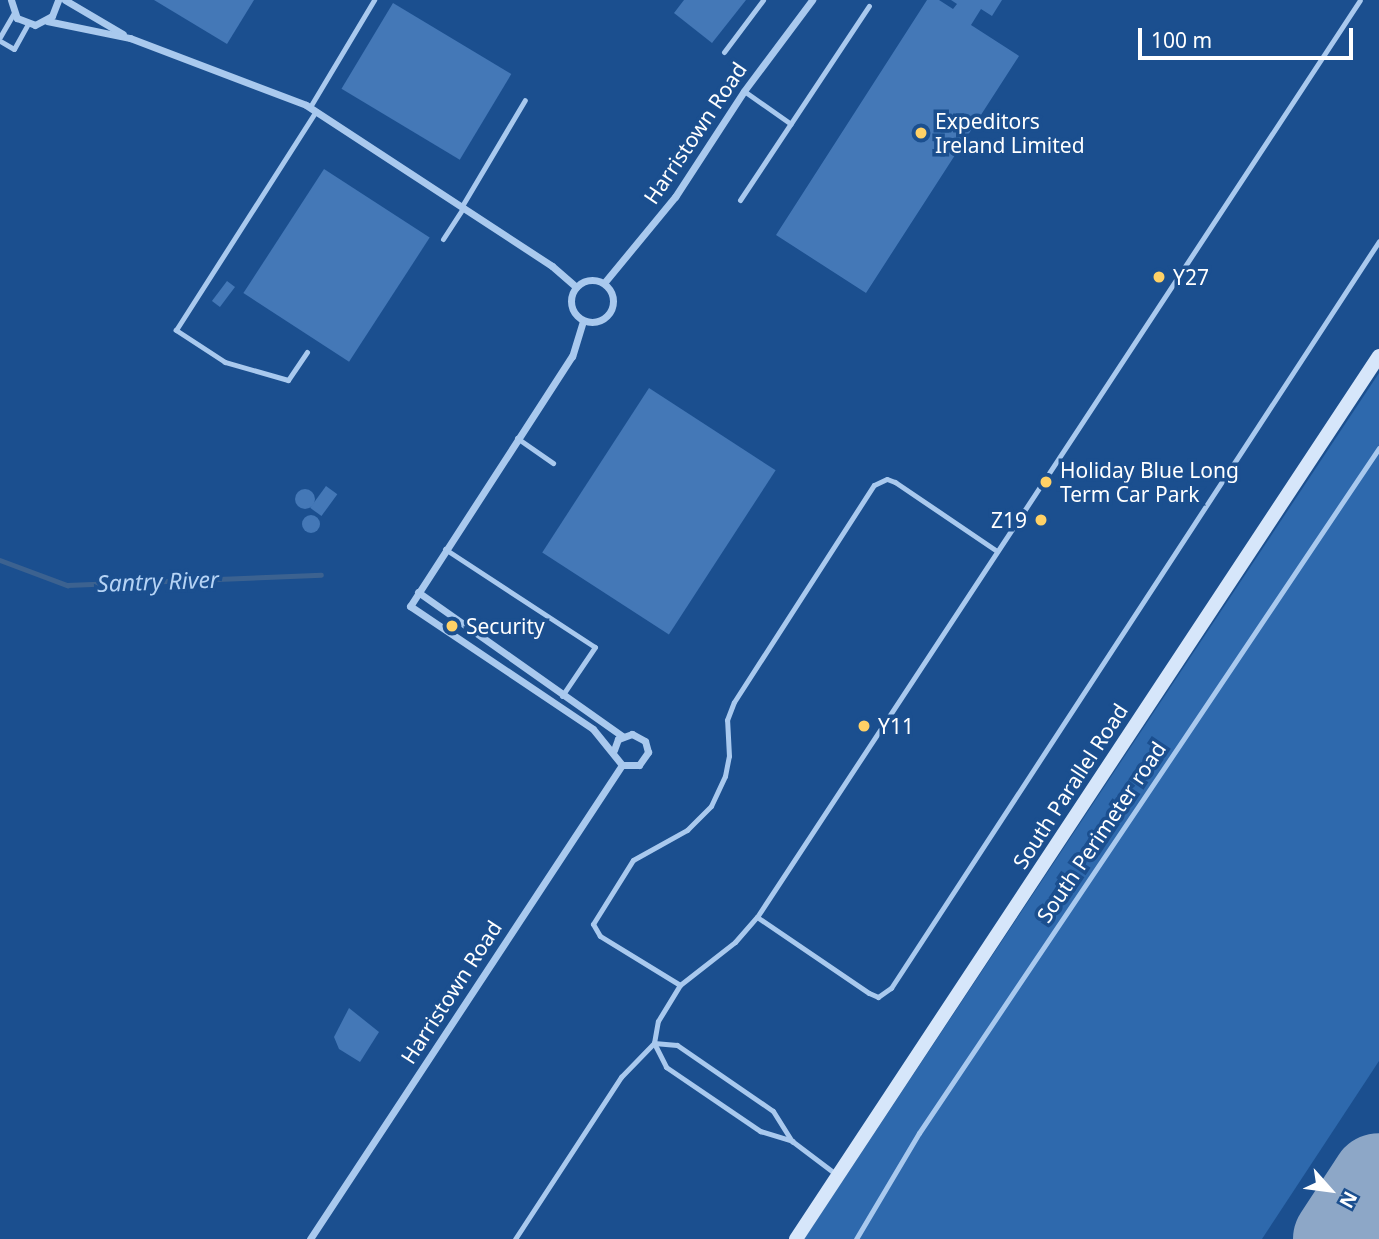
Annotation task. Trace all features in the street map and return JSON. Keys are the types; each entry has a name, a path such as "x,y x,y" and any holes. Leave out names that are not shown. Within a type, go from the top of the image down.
{"main road":[{"name":"South Parallel Road","path":"796,1239 1379,356"}],"street":[{"path":"3,0 28,24 47,21 130,38"},
{"path":"47,21 58,0"},
{"path":"65,0 130,38 313,109 463,207 576,287"},
{"name":"Harristown Road","path":"604,283 676,197 744,91 812,0"},
{"path":"587,280 604,283 612,295 611,310 599,320 583,321 571,307 576,287 587,280"},
{"path":"583,321 572,356 410,606 593,729 614,750 622,765"},
{"name":"Harristown Road","path":"310,1239 622,765 639,765 648,751 641,737 622,736 418,592"},
{"path":"614,750 622,736"}],"lane":[{"path":"307,352 288,380 225,362 176,330 313,109 374,0"},
{"path":"724,52 763,0"},
{"path":"514,1239 630,1064 654,1042 659,1021 680,985 734,942 757,917 1360,0"},
{"path":"12,6 0,39 14,49 28,24"},
{"path":"740,200 869,6"},
{"path":"744,91 791,124"},
{"path":"443,239 525,100"},
{"path":"757,917 869,993 878,997 891,988 1379,241"},
{"path":"517,439 553,463"},
{"name":"South Perimeter road","path":"856,1239 919,1133 1379,448"},
{"path":"680,985 600,936 593,924 633,860 687,830 711,806 725,776 729,756 727,720 734,702 874,485 887,479 895,482 997,551"},
{"path":"445,549 595,647 562,696"},
{"path":"654,1042 666,1067 760,1131 792,1141 838,1176"},
{"path":"654,1042 677,1045 773,1111 792,1141"}],"shaded area":[{"path":"1379,373 1379,1061 1262,1239 804,1239"}],"building":[{"path":"154,0 254,0 227,44"},
{"path":"684,0 746,0 712,43 674,13"},
{"path":"927,0 939,0 953,9 957,4 951,0 1002,0 992,16 981,9 971,25 1019,56 866,293 776,235"},
{"path":"393,3 511,74 460,160 341,89"},
{"path":"324,169 430,238 349,362 243,293"},
{"path":"227,281 235,287 220,307 212,301"},
{"path":"649,388 776,470 669,635 542,552"},
{"path":"326,486 337,494 321,516 310,508"},
{"path":"305,489 312,492 315,499 312,506 305,509 298,506 295,499 298,492"},
{"path":"307,515 315,515 320,524 318,531 307,533 302,528 302,520"},
{"path":"349,1008 379,1032 360,1062 339,1049 334,1037"}],"waterway":[{"name":"Santry River","path":"0,560 67,585 321,575"}],"runway":[{"path":"1341,1239 1379,1181"}],"place":[{"name":"Expeditors Ireland Limited","path":"921,133"},
{"name":"Y27","path":"1159,277"},
{"name":"Holiday Blue Long Term Car Park","path":"1046,482"},
{"name":"Z19","path":"1041,520"},
{"name":"Security","path":"452,626"},
{"name":"Y11","path":"864,726"}]}
